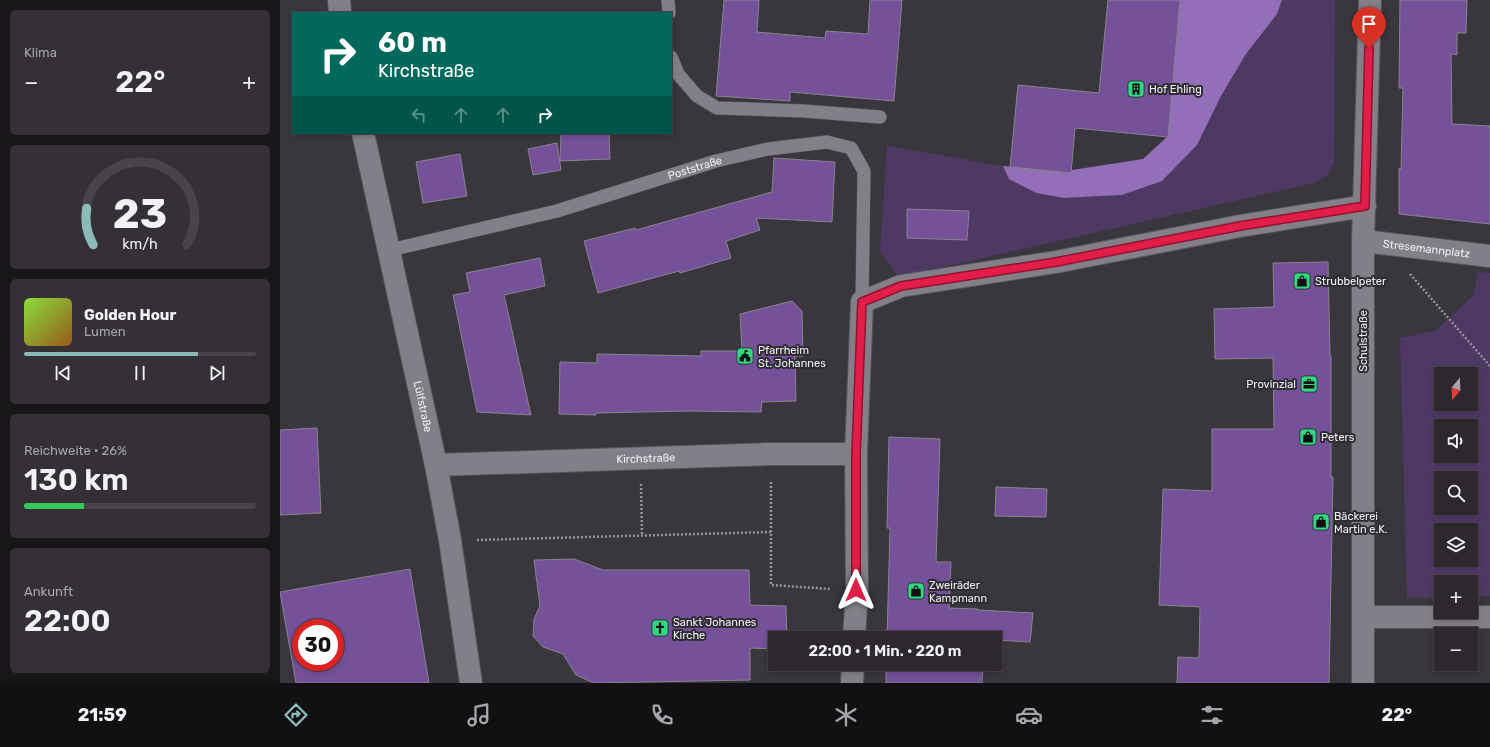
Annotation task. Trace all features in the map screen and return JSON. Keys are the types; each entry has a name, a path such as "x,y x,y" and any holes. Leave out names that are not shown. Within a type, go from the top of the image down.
{"street":[{"path":"339,0 340,12"},
{"name":"Schulstraße","path":"1363,683 1363,241 1370,0"},
{"name":"Lülfstraße","path":"363,134 390,250 436,465 450,540 470,683"},
{"path":"854,631 856,590 856,454 862,302 901,286 1056,262 1240,226 1365,206"},
{"name":"Stresemannplatz","path":"1363,241 1490,256"},
{"name":"Kirchstraße","path":"436,465 771,454 856,454"},
{"path":"1364,617 1490,617"},
{"path":"852,683 853,671"}],"lane":[{"path":"668,0 669,12"},
{"path":"672,59 678,74 697,96 717,108 804,111 880,117"},
{"name":"Poststraße","path":"390,250 557,211 716,161 768,149 827,142 851,148 864,171 862,302"}],"path":[{"path":"1406,269 1490,366"},
{"path":"771,454 771,585 856,590"},
{"path":"641,492 642,535"},
{"path":"450,540 771,532"}],"shaded area":[{"path":"1180,0 1282,0 1277,14 1246,54 1221,96 1197,145 1162,181 1122,195 1064,198 1036,193 1009,179 1003,166 1071,173 1072,170 1143,159 1168,136"},
{"path":"1282,0 1335,0 1334,161 1328,175 1314,183 899,277 880,251 887,146 1003,166 1009,179 1036,193 1064,198 1122,195 1162,181 1197,145 1221,96 1246,54 1277,14"},
{"path":"1478,272 1490,273 1490,596 1478,596 1478,575 1434,575 1434,597 1407,598 1400,338 1435,331 1473,296"}],"building":[{"path":"724,0 759,0 757,32 825,38 826,31 868,34 870,0 902,0 894,101 790,92 790,101 716,96"},
{"name":"Hof Ehling","path":"1108,0 1180,0 1168,137 1075,128 1071,173 1010,167 1018,85 1099,93"},
{"path":"1400,0 1467,0 1466,33 1457,33 1457,55 1451,54 1452,124 1490,126 1490,224 1399,214 1399,168 1401,169 1403,88 1399,88"},
{"path":"561,134 609,134 610,159 560,161"},
{"path":"557,143 561,170 533,175 528,149"},
{"path":"460,154 467,196 423,203 416,162"},
{"path":"774,158 835,162 832,222 756,218 760,230 726,241 731,258 680,273 679,271 598,293 584,241 635,228 636,230 772,192"},
{"path":"907,209 969,211 967,240 907,238"},
{"path":"540,258 545,286 504,295 531,415 477,412 453,295 470,292 466,273"},
{"path":"1328,262 1331,356 1331,477 1333,477 1329,683 1177,683 1178,657 1199,658 1200,607 1159,605 1163,489 1212,491 1212,429 1274,429 1273,358 1215,359 1214,309 1274,307 1273,263"},
{"path":"792,301 802,311 803,356 795,356 796,401 762,402 761,412 688,411 596,413 596,415 559,414 560,362 597,363 597,354 701,356 701,351 742,351 740,314"},
{"path":"317,428 321,513 280,515 280,430"},
{"path":"889,437 940,439 936,562 951,562 949,608 1033,613 1030,642 1002,640 1002,631 887,631 890,528 887,528"},
{"path":"996,487 1047,489 1046,517 995,516"},
{"name":"Sankt Johannes Kirche","path":"574,559 603,570 749,570 750,605 786,606 787,631 768,631 768,649 750,648 750,680 594,683 576,675 563,654 543,647 533,636 534,619 540,606 534,560"},
{"path":"410,569 429,683 296,683 294,671 344,671 344,619 292,619 292,660 280,592"},
{"path":"886,671 983,671 982,683 886,683"}],"place":[{"name":"Hof Ehling","path":"1136,89"},
{"name":"Strubbelpeter","path":"1302,281"},
{"name":"Pfarrheim St. Johannes","path":"745,356"},
{"name":"Provinzial","path":"1309,384"},
{"name":"Peters","path":"1308,437"},
{"name":"Bäckerei Martin e.K.","path":"1321,522"},
{"name":"Zweiräder Kampmann","path":"916,591"},
{"name":"Sankt Johannes Kirche","path":"660,628"}],"route":[{"path":"856,590 856,454 862,302 901,286 1056,262 1240,226 1365,206 1369,48"}]}
